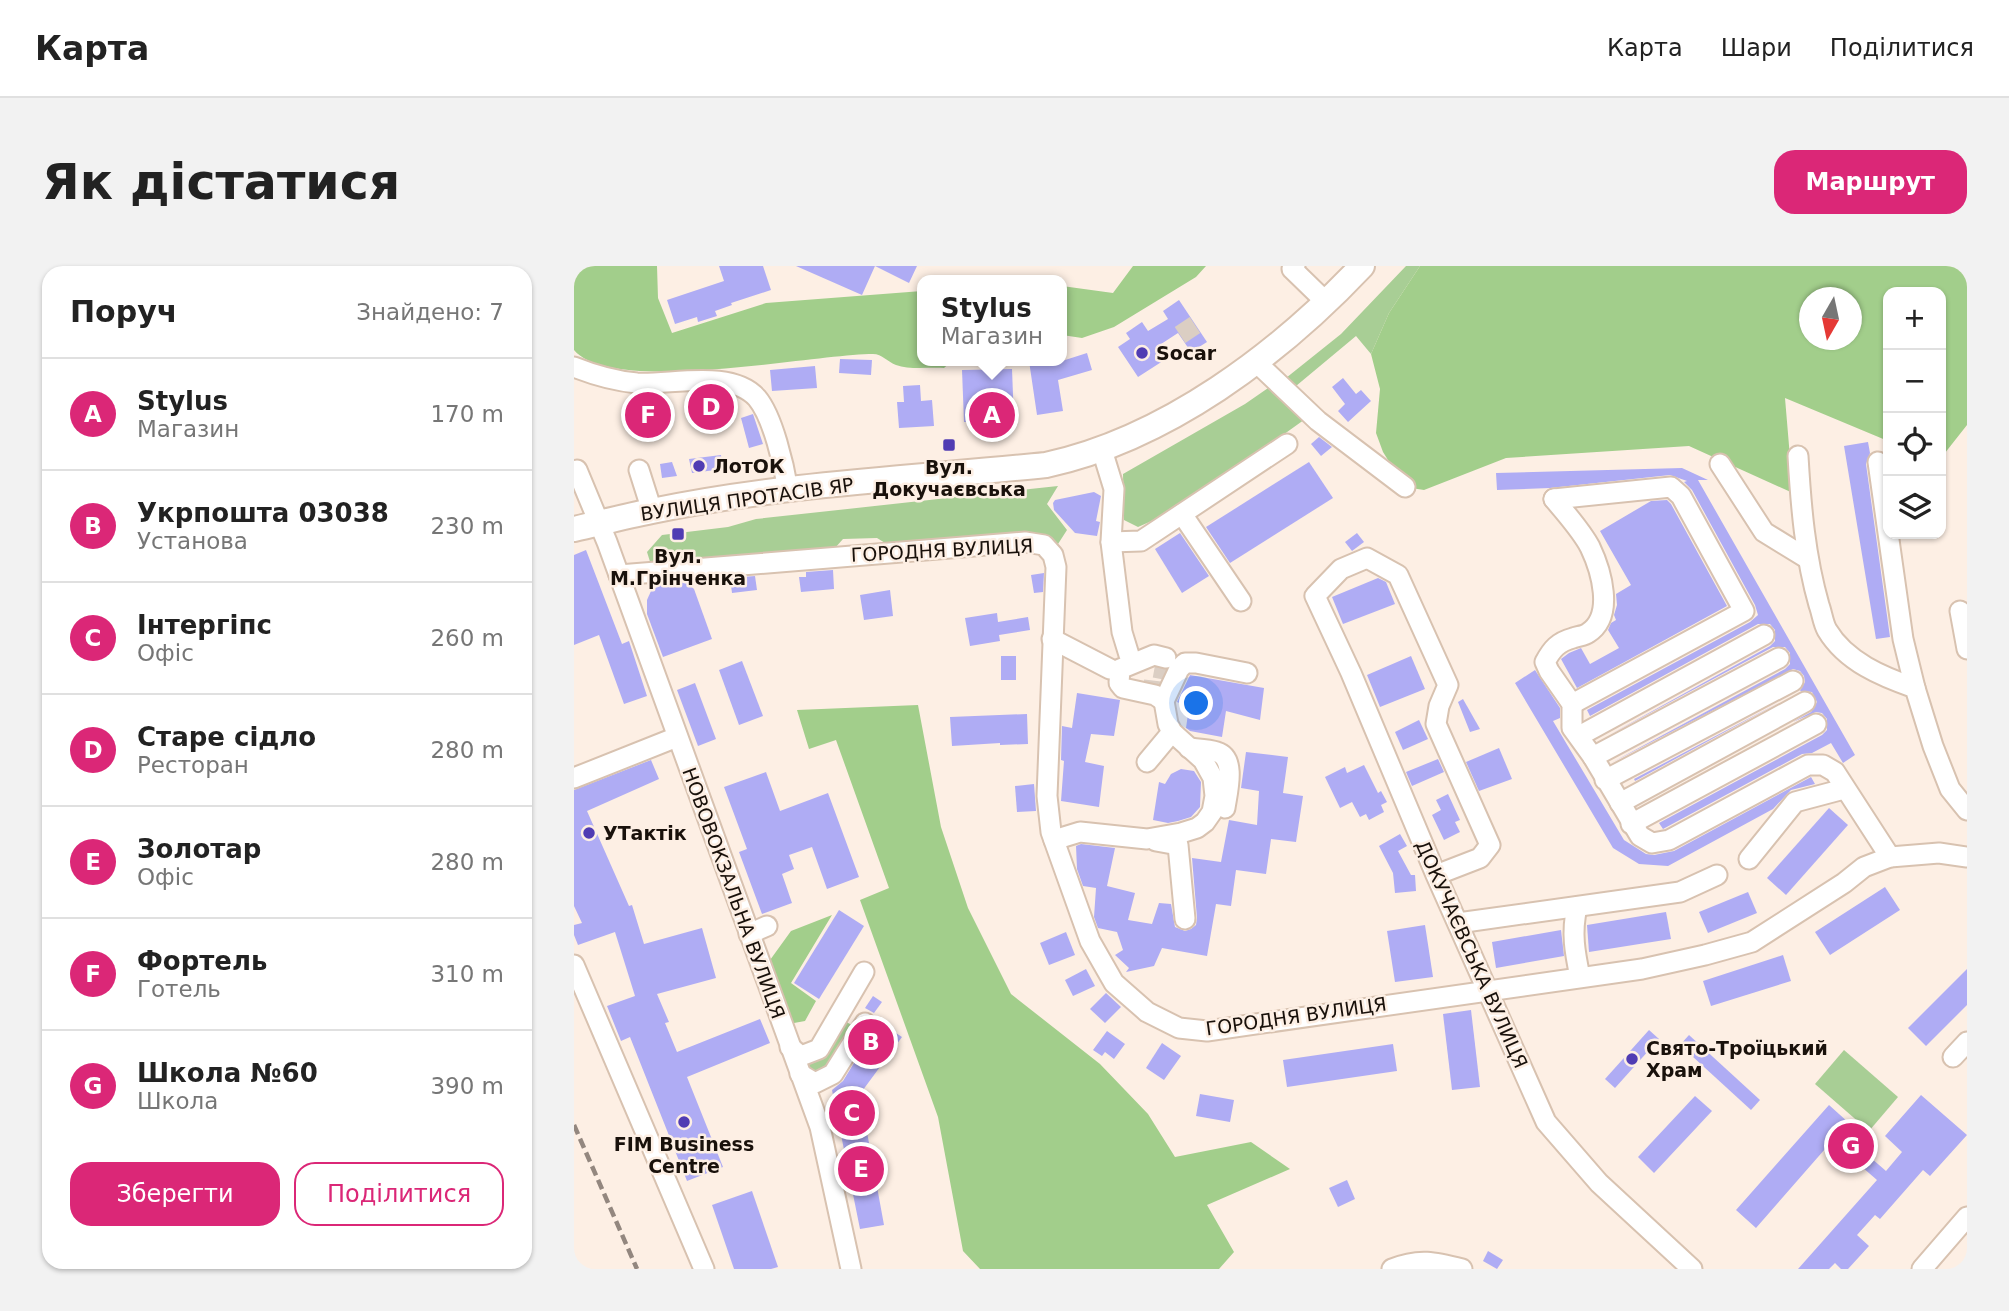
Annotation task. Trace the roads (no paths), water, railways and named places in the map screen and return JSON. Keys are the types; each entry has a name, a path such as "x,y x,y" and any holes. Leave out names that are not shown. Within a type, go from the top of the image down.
{"main road":[{"name":"ВУЛИЦЯ ПРОТАСІВ ЯР","path":"574,529 786,479 1046,465 1102,450 1178,414 1255,361 1326,302 1362,266"}],"street":[{"path":"1295,266 1292,269 1326,302"},
{"path":"1255,361 1318,421 1405,486"},
{"path":"574,368 617,381 729,382 743,388 757,398 765,412 786,479"},
{"path":"1111,542 1141,541 1287,444"},
{"path":"1102,450 1114,489 1111,542 1122,632 1129,655"},
{"path":"1798,456 1801,518 1814,586 1827,630 1847,653 1881,677 1915,688"},
{"path":"1878,462 1903,639 1915,688 1950,789 1967,810"},
{"path":"1720,464 1764,533 1808,559"},
{"path":"639,470 652,511"},
{"name":"НОВОВОКЗАЛЬНА ВУЛИЦЯ","path":"578,479 619,575 677,737 758,930 790,1046 807,1082 820,1127 850,1269"},
{"path":"1572,704 1744,611 1681,496 1671,487 1554,499 1590,546 1603,584 1598,625 1587,635 1570,638 1554,646 1545,662 1572,704 1572,728 1593,757 1631,824 1640,836 1652,843 1669,840 1808,765 1823,765 1835,772 1890,857"},
{"path":"1182,514 1241,601"},
{"name":"ГОРОДНЯ ВУЛИЦЯ","path":"619,575 1025,542 1044,545 1053,555 1056,567 1047,796 1054,840 1090,941 1114,983 1147,1012 1179,1028 1207,1031 1486,989 1642,969 1752,942 1844,883 1864,867 1890,857 1939,853 1967,857"},
{"name":"ДОКУЧАЄВСЬКА ВУЛИЦЯ","path":"1436,875 1480,859 1490,845 1436,724 1439,706 1448,685 1398,575 1367,558 1341,569 1315,596 1351,673 1436,875 1546,1122 1600,1183 1692,1269"},
{"path":"1960,611 1967,649"},
{"path":"1579,736 1764,635"},
{"path":"1052,639 1110,669"},
{"path":"1164,701 1155,695 1123,688 1118,675 1120,669 1154,655 1166,657"},
{"path":"1593,757 1779,658"},
{"path":"1147,839 1197,828 1212,812 1215,796 1213,778 1203,760 1172,732 1168,724 1164,701 1178,668 1185,663 1196,663 1247,673"},
{"path":"1605,780 1793,681"},
{"path":"1620,803 1805,702"},
{"path":"1631,824 1816,724"},
{"path":"1147,762 1172,732"},
{"path":"574,778 677,737"},
{"path":"1189,748 1223,755 1228,765 1225,808"},
{"path":"1749,859 1795,802 1844,789"},
{"path":"1054,840 1080,832 1178,845 1214,833"},
{"path":"1178,845 1185,919"},
{"path":"1458,923 1680,892 1717,875"},
{"path":"1577,907 1572,925 1580,978"},
{"path":"574,965 704,1269"},
{"path":"790,1046 802,1056 819,1049 863,972"},
{"path":"807,1082 833,1074 865,1023"},
{"path":"1953,1057 1967,1042"},
{"path":"1922,1269 1967,1217"},
{"path":"1392,1269 1403,1264 1430,1260 1462,1269"}],"tunnel":[{"path":"1180,335 1195,325"},
{"path":"1143,689 1160,691 1166,658"}],"railway":[{"path":"574,1125 637,1269"}],"place":[{"name":"Socar","path":"1142,353"},
{"name":"Старе сідло","path":"711,407"},
{"name":"Фортель","path":"648,415"},
{"name":"Stylus","path":"992,415"},
{"name":"Вул. Докучаєвська","path":"949,445"},
{"name":"ЛотОК","path":"699,466"},
{"name":"Вул. М.Грінченка","path":"678,534"},
{"name":"УТактік","path":"589,833"},
{"name":"Укрпошта 03038","path":"871,1042"},
{"name":"Свято-Троїцький Храм","path":"1632,1059"},
{"name":"Інтергіпс","path":"852,1113"},
{"name":"FIM Business Centre","path":"684,1122"},
{"name":"Школа №60","path":"1851,1146"},
{"name":"Золотар","path":"861,1169"}]}
